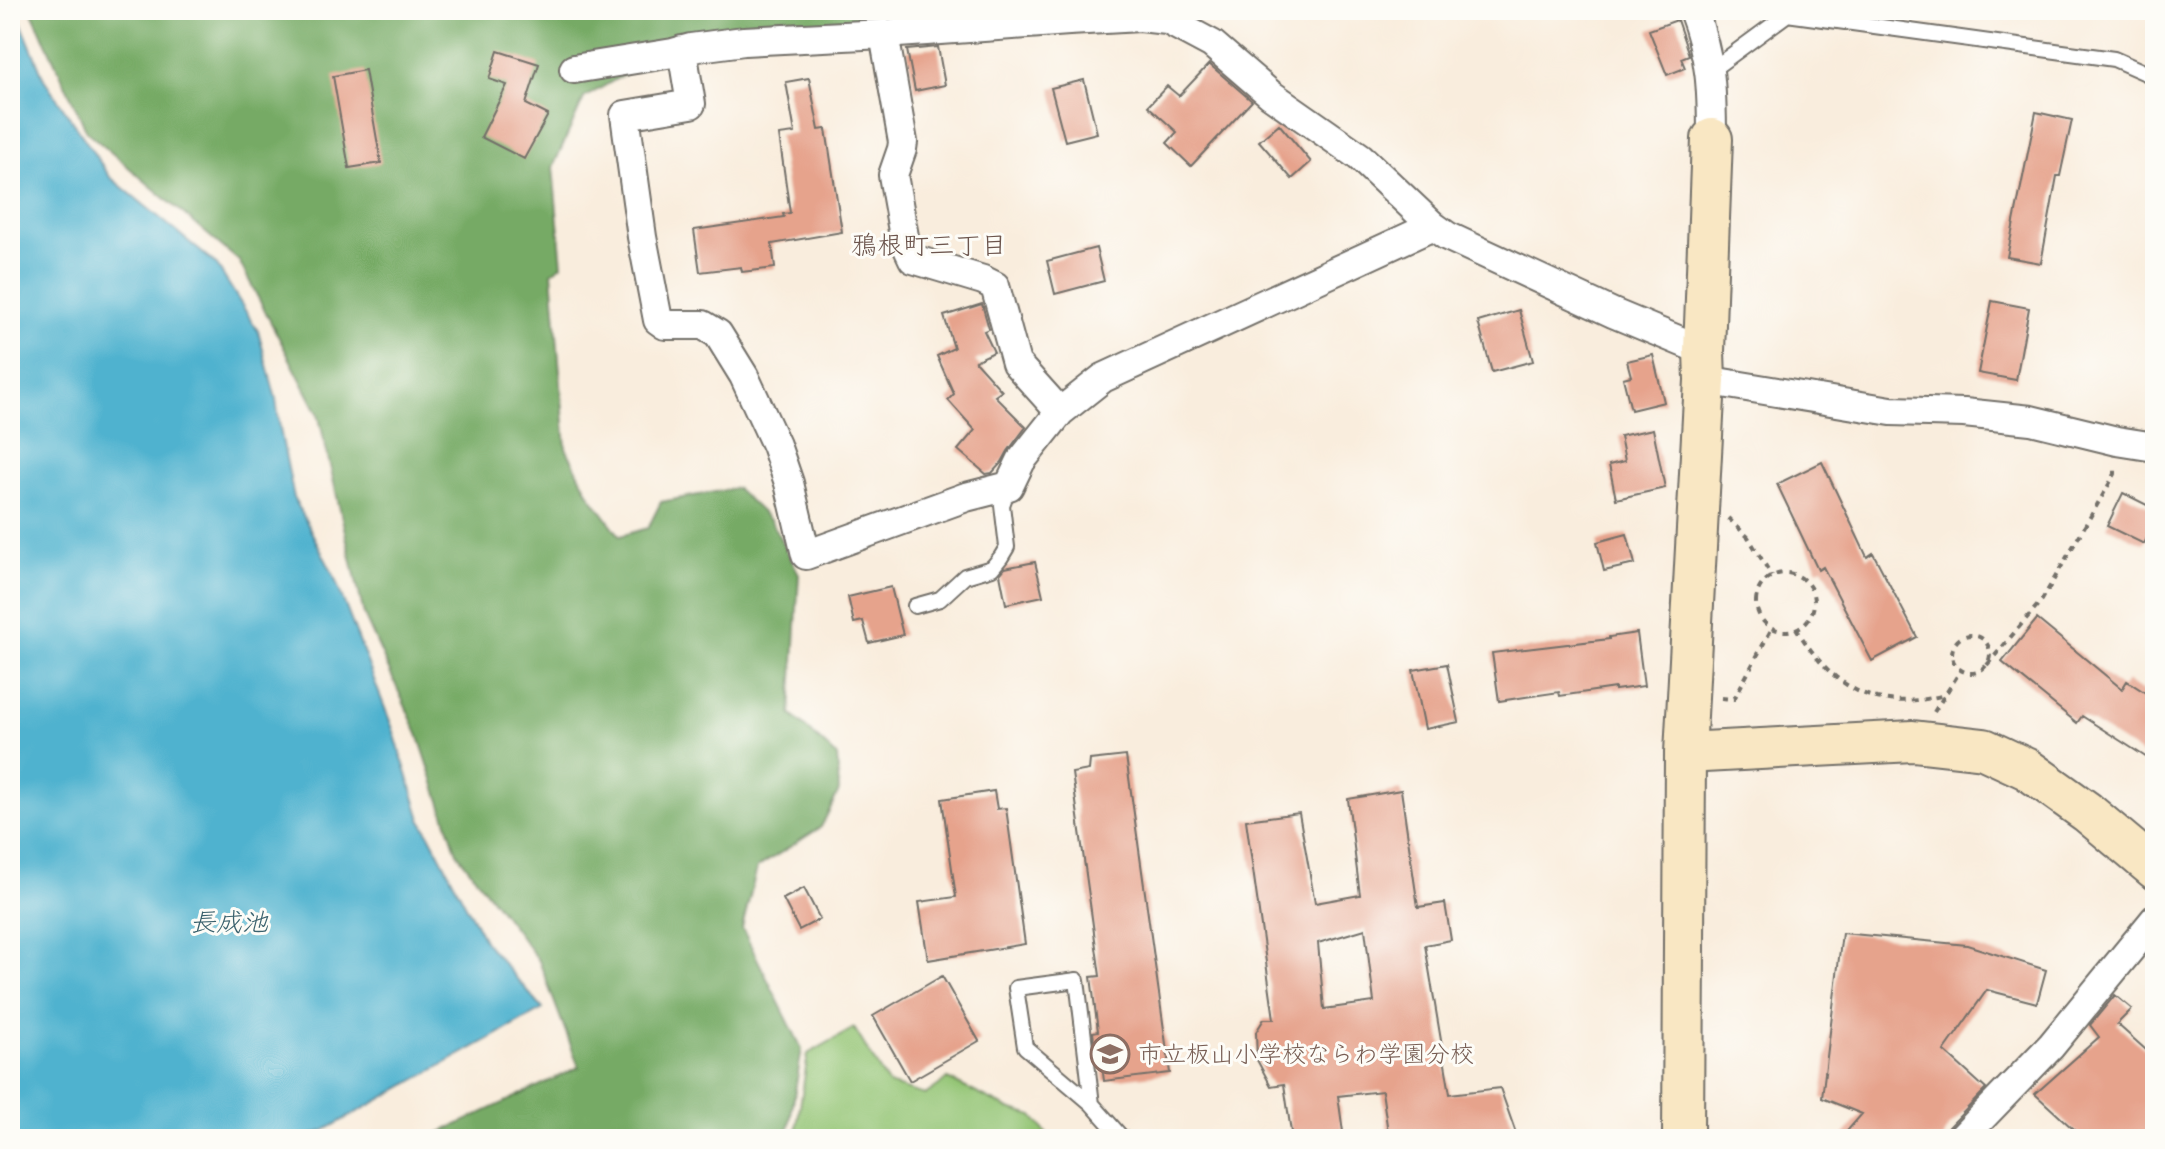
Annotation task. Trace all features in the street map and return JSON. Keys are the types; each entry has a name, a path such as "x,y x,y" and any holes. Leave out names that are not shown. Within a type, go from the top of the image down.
{"street":[{"path":"1683,1139 1685,753 1712,139 1710,71 1704,40 1693,10"},
{"path":"574,69 744,41 1140,17 1167,20 1212,44 1270,94 1360,157 1433,226 1477,250 1613,313 1704,365 1891,411 1964,413 2031,420 2155,447"},
{"path":"884,34 903,142 893,175 905,242 913,259 995,286 1016,363 1060,412"},
{"path":"682,50 691,104 625,115 642,237 658,320 665,325 703,325 718,334 744,376 776,445 789,483 806,555 966,497 1009,486 1021,461 1060,412 1103,378 1433,226"},
{"path":"1685,753 1913,741 1984,749 2027,769 2087,812 2155,869"},
{"path":"1961,1139 2051,1046 2155,919"}],"lane":[{"path":"1710,71 1790,12 2114,59 2155,77"},
{"path":"915,606 940,599 965,576 992,568 1001,557 1007,547 1002,505 1009,486"},
{"path":"1092,1104 1077,980 1016,988 1025,1047 1092,1104 1123,1139"}],"path":[{"path":"1987,665 1989,647 1980,638 1968,635 1953,647 1953,660 1961,670 1972,673 1983,670 2042,600 2115,474 2117,441"},
{"path":"1726,516 1748,537 1772,576"},
{"path":"1786,573 1796,575 1810,589 1814,598 1813,609 1809,619 1796,628 1782,631 1772,628 1758,614 1756,595 1772,576 1786,573"},
{"path":"1709,697 1734,699 1772,628"},
{"path":"1796,628 1817,660 1831,674 1863,694 1895,701 1945,695"},
{"path":"1928,719 1961,670"}],"green space":[{"path":"31,10 1099,10 692,35 584,98 553,167 562,265 552,272 566,448 589,494 620,536 648,528 661,502 736,488 771,521 799,574 791,714 837,756 839,791 821,827 757,868 742,928 802,1049 787,1139 427,1139 579,1067 539,961 457,853 418,734 364,615 318,413 239,261 87,132"},
{"path":"854,1028 888,1084 925,1095 948,1079 1009,1109 1033,1116 1051,1139 795,1139 808,1054"}],"water":[{"name":"長成池","path":"10,10 16,10 44,79 110,177 216,264 258,331 276,399 294,498 333,574 393,729 421,819 485,942 543,1009 323,1131 298,1139 10,1139"}],"building":[{"path":"1677,20 1689,55 1681,58 1685,68 1667,75 1649,30"},
{"path":"938,47 945,85 915,91 907,50"},
{"path":"498,51 539,64 526,104 548,115 524,159 481,137 507,85 489,79"},
{"path":"1209,64 1252,101 1191,166 1167,143 1177,132 1148,106 1167,86 1179,96"},
{"path":"365,70 381,163 349,168 333,76"},
{"path":"809,78 819,130 826,129 842,232 772,244 775,268 742,272 741,267 700,272 694,230 784,217 783,214 790,213 779,135 795,133 786,82"},
{"path":"1084,80 1097,133 1065,141 1051,88"},
{"path":"2036,112 2072,120 2060,176 2057,176 2041,263 2007,257"},
{"path":"1279,124 1311,162 1292,179 1259,141"},
{"path":"1096,248 1104,281 1055,294 1047,261"},
{"path":"1992,301 2029,308 2016,380 1978,373"},
{"path":"982,304 989,329 984,331 994,352 975,361 1002,391 995,396 1026,427 1002,462 992,473 986,474 958,450 975,430 948,400 954,394 937,356 954,348 944,316"},
{"path":"1519,310 1533,361 1492,372 1478,322"},
{"path":"1653,355 1664,402 1631,410 1623,378 1631,376 1627,361"},
{"path":"1653,429 1665,488 1616,499 1609,465 1625,461 1620,436"},
{"path":"1822,462 1867,557 1873,553 1917,637 1872,661 1823,567 1818,570 1777,484"},
{"path":"2123,493 2155,509 2155,522 2144,544 2107,526"},
{"path":"1627,534 1635,564 1604,571 1597,542"},
{"path":"1035,562 1043,596 1006,604 1000,574 1005,568"},
{"path":"891,587 903,635 869,643 863,621 854,623 848,597"},
{"path":"2037,619 2122,689 2127,681 2155,699 2155,763 2082,716 2077,723 2002,662"},
{"path":"1637,633 1644,686 1560,696 1559,692 1499,701 1492,653"},
{"path":"1447,664 1459,722 1425,729 1413,670"},
{"path":"1126,756 1170,1073 1104,1081 1101,1057 1096,1057 1093,1032 1098,1031 1091,977 1100,976 1072,773 1089,770 1090,760"},
{"path":"1401,790 1418,907 1445,903 1451,940 1425,945 1450,1094 1500,1088 1518,1139 1389,1139 1382,1091 1338,1096 1344,1139 1292,1139 1284,1084 1271,1086 1257,1060 1256,1032 1264,1019 1274,1019 1246,820 1299,813 1315,903 1360,895 1348,799","holes":["1365,929 1374,1002 1324,1009 1318,943"]},
{"path":"994,791 997,809 1006,808 1025,944 928,960 919,902 956,897 942,799"},
{"path":"804,888 820,919 799,930 783,899"},
{"path":"1842,933 1967,945 2046,970 2037,1003 1987,990 1944,1051 1986,1089 1949,1127 1943,1139 1840,1139 1862,1114 1822,1098"},
{"path":"942,976 979,1041 910,1081 873,1016"},
{"path":"2115,995 2132,1009 2117,1024 2155,1058 2155,1139 2084,1139 2035,1094 2099,1037 2090,1025"}],"place":[{"name":"市立板山小学校ならわ学園分校","path":"1110,1054"}],"district":[{"name":"鴉根町三丁目","path":"929,245"}]}
